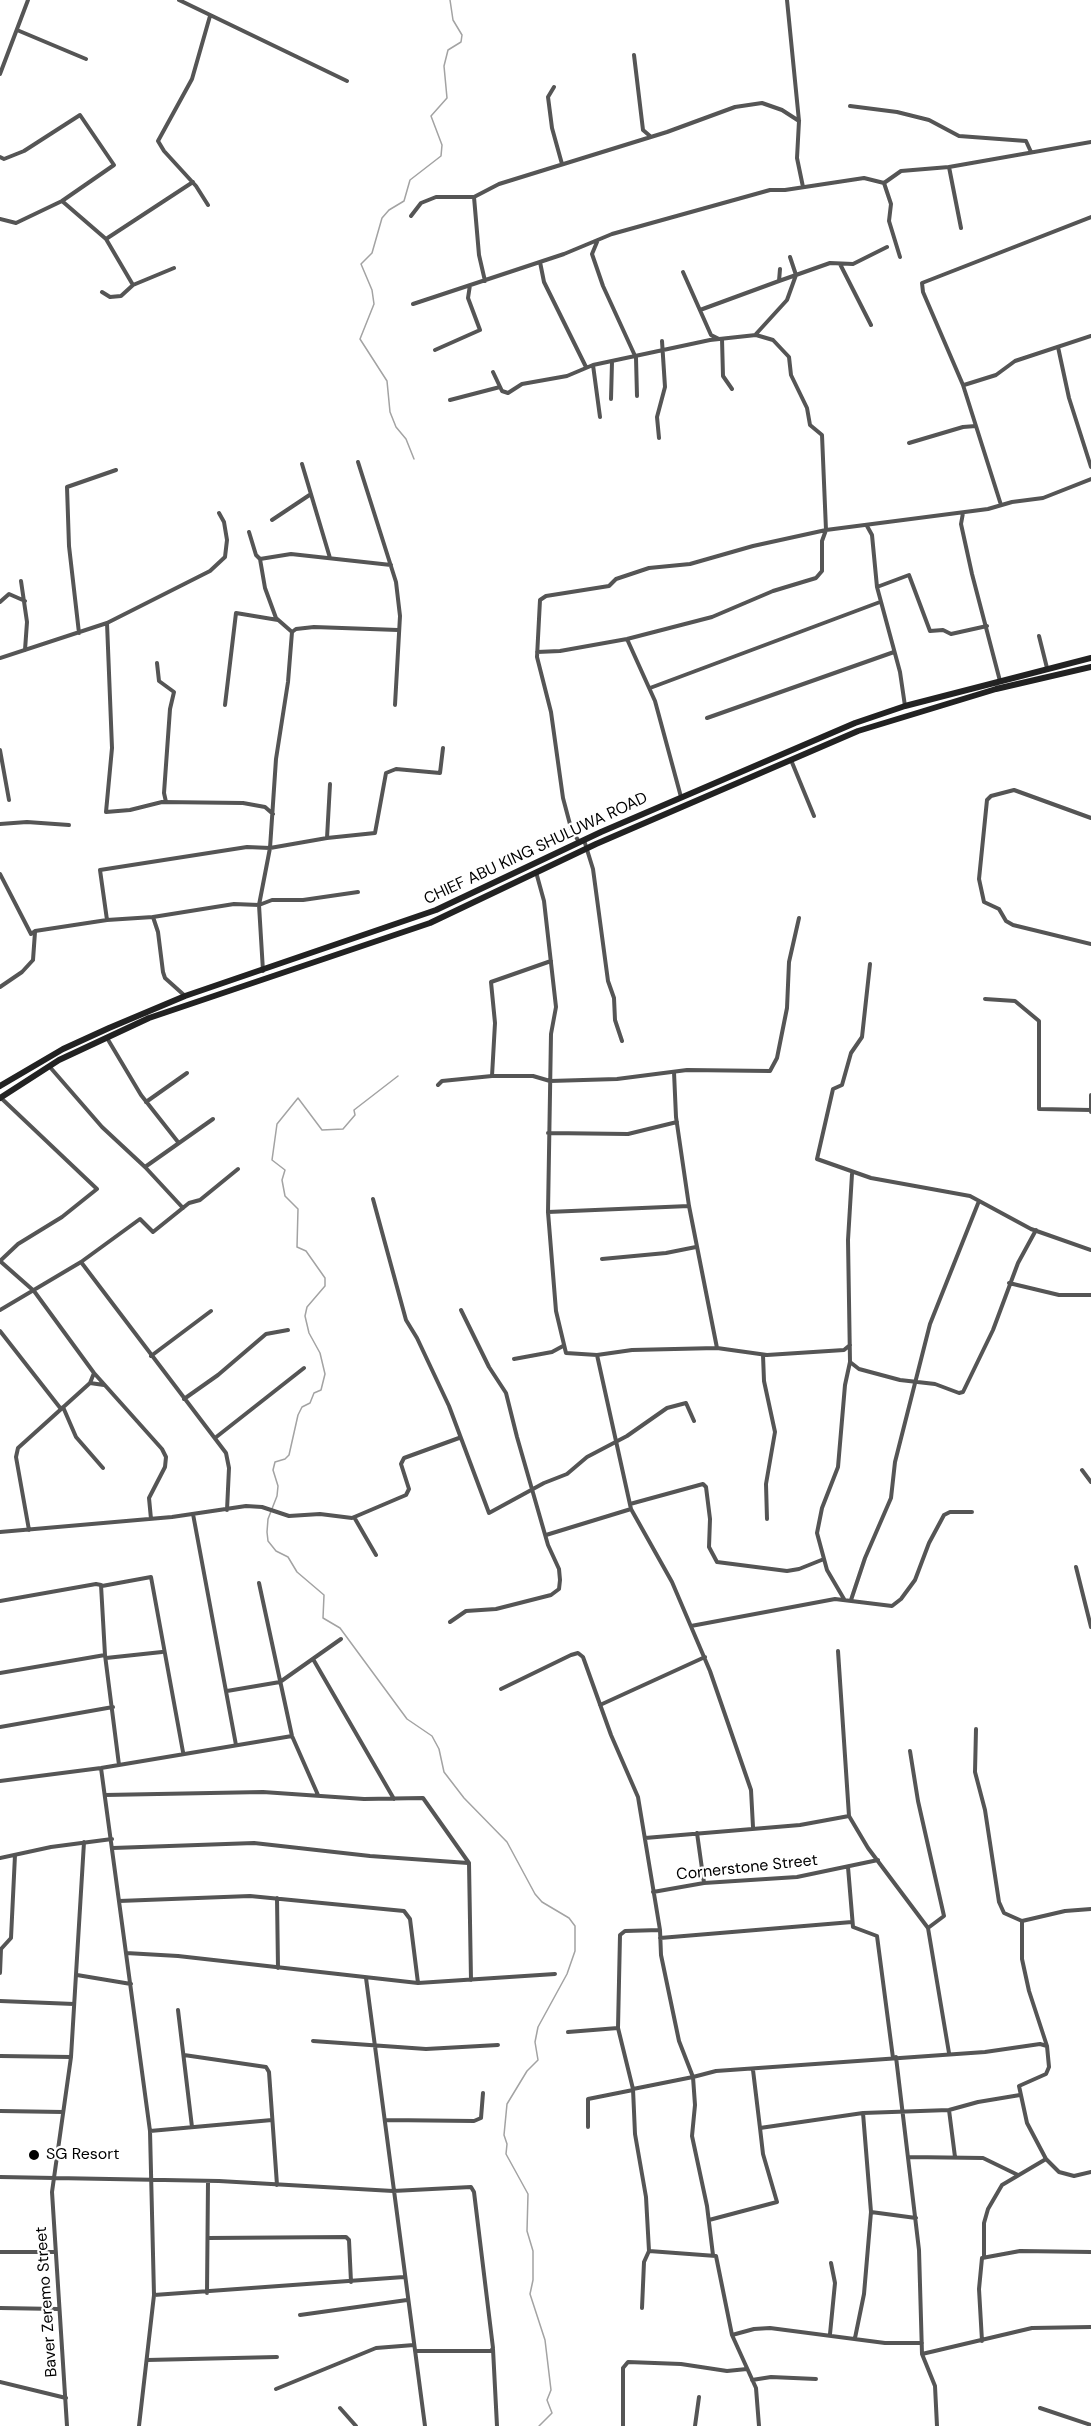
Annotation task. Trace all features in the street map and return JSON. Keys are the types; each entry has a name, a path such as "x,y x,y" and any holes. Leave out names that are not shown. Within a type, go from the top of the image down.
{"street":[{"path":"0,74 28,0"},
{"path":"179,0 347,81"},
{"path":"787,0 798,121 798,158 803,187"},
{"path":"208,205 193,182 164,151 158,141 192,79 210,16"},
{"path":"17,30 86,59"},
{"path":"634,55 643,130 650,137"},
{"path":"554,87 548,97 552,128 562,164"},
{"path":"411,216 421,203 436,197 474,197 499,184 650,137 735,107 762,103 782,110 798,121"},
{"path":"850,106 897,112 929,120 959,136 1026,141 1031,152"},
{"path":"0,157 4,159 24,151 80,115 114,165 62,201 16,224 0,219"},
{"path":"412,304 540,262 597,242 612,234 770,190 864,178 884,183 901,171 949,167 1091,142"},
{"path":"949,167 962,228"},
{"path":"106,239 193,182"},
{"path":"884,183 891,204 889,220 900,257"},
{"path":"474,197 479,255 485,280"},
{"path":"62,201 106,239 133,285"},
{"path":"1001,505 963,385 922,292 924,281 1091,217"},
{"path":"597,242 592,254 603,286 636,358 637,396"},
{"path":"700,310 830,263 853,264 887,247"},
{"path":"756,334 787,300 796,275 790,257"},
{"path":"540,262 544,282 586,367"},
{"path":"840,264 871,325"},
{"path":"102,292 110,297 121,296 133,285 174,268"},
{"path":"779,281 780,269"},
{"path":"683,272 711,335 721,339"},
{"path":"435,350 480,330 468,298 470,285"},
{"path":"493,372 500,387 508,393 522,384 567,376 593,365 756,334 773,340 789,357 791,375 807,408 810,425 822,435 826,530 822,541 822,571 812,581 773,591 712,617 627,639 560,651 537,652"},
{"path":"963,385 996,375 1015,362 1091,336"},
{"path":"721,339 723,376 732,389"},
{"path":"659,438 657,417 665,387 662,341"},
{"path":"1058,347 1069,398 1091,467"},
{"path":"611,399 612,362"},
{"path":"593,365 600,417"},
{"path":"450,400 500,387"},
{"path":"909,443 963,427 976,426"},
{"path":"358,462 396,582 400,616 395,705"},
{"path":"302,464 330,558"},
{"path":"79,633 69,546 67,487 116,470"},
{"path":"622,1041 615,1020 614,998 608,981 593,869 587,848 571,828 562,798 551,712 537,652 540,600 546,596 609,586 616,579 649,568 690,564 753,546 826,530 963,513 1043,498 1091,479"},
{"path":"272,520 311,494"},
{"path":"0,658 107,623 210,571 225,558 228,540 224,522 219,513"},
{"path":"963,513 962,524 972,574 987,626 999,681"},
{"path":"872,535 876,525"},
{"path":"867,526 872,535 877,587 905,706"},
{"path":"249,532 256,555 260,559 265,588 279,620 292,632"},
{"path":"260,559 291,554 391,565"},
{"path":"877,587 909,575 930,631 944,630 951,634 987,626"},
{"path":"21,581 27,622 25,650"},
{"path":"0,602 9,594 25,601"},
{"path":"650,688 880,602"},
{"path":"225,705 236,613 279,620"},
{"path":"107,623 112,748 106,812 130,810 166,802 243,803 265,807 273,814"},
{"path":"263,972 259,905 270,848 276,759 288,682 292,632 296,628 314,627 398,630"},
{"path":"1039,636 1047,668"},
{"path":"627,639 650,688 681,797"},
{"path":"707,718 894,652"},
{"name":"CHIEF ABU KING SHULUWA ROAD","path":"0,1086 63,1049 185,996 263,972 436,910 581,841 807,742 905,706 1091,658"},
{"path":"157,663 159,681 174,692 169,721 164,792 166,802"},
{"path":"150,1519 149,1498 163,1474 166,1457 156,1442 94,1373 34,1291 0,1261 18,1244 62,1217 97,1189 0,1097 50,1066 149,1018 430,923 587,848 858,731 996,689 1091,667"},
{"path":"807,742 810,752"},
{"path":"107,920 100,870 248,847 270,848 327,838 375,833 386,773 396,768 440,773 443,748"},
{"path":"0,750 9,800"},
{"path":"791,759 814,816"},
{"path":"327,838 330,784"},
{"path":"1091,818 1014,790 991,796 987,800 979,879 984,902 999,909 1006,921 1013,925 1091,944"},
{"path":"0,824 27,822 69,825"},
{"path":"536,872 543,891 556,1012 551,1034 548,1212 556,1311 563,1346 567,1354 597,1355 632,1350 717,1348 763,1355 844,1350 850,1345"},
{"path":"0,874 34,935 33,960 22,972 1,983"},
{"path":"34,935 107,920 153,917 234,904 259,905 272,900 303,900 358,892"},
{"path":"153,917 158,932 162,972 185,996"},
{"path":"438,1084 442,1081 492,1076 533,1076 550,1081 617,1079 692,1070 764,1072 772,1069 788,1008 789,963 799,918"},
{"path":"492,1076 495,1023 491,982 551,961"},
{"path":"870,964 862,1037 851,1053 842,1085 833,1089 817,1159 852,1174 961,1193 1033,1231 1091,1250"},
{"path":"234,981 237,989"},
{"path":"985,999 1015,1001 1039,1021 1040,1109 1091,1111 1091,1095"},
{"path":"107,1038 146,1102 178,1142"},
{"path":"50,1066 102,1127 145,1167 183,1208"},
{"path":"674,1072 677,1122 689,1206 717,1348"},
{"path":"146,1102 187,1073"},
{"path":"145,1167 213,1119"},
{"path":"548,1133 628,1134 677,1122"},
{"path":"0,1310 81,1262 140,1219 153,1232 189,1203 200,1200 238,1169"},
{"path":"844,1599 824,1559 818,1530 838,1467 845,1385 850,1362 848,1240 852,1174"},
{"path":"373,1199 406,1320 431,1366 489,1514 533,1489 567,1474 587,1457 615,1443 667,1408 686,1403 694,1421"},
{"path":"851,1600 865,1558 891,1498 895,1462 918,1380 930,1324 979,1201"},
{"path":"548,1212 689,1206"},
{"path":"850,1362 859,1369 900,1380 918,1380 956,1393 963,1392 993,1330 1009,1283 1033,1231"},
{"path":"602,1259 666,1253 696,1247"},
{"path":"81,1262 215,1437 229,1461 227,1510"},
{"path":"1009,1283 1059,1295 1091,1295"},
{"path":"450,1622 466,1611 512,1605 557,1591 560,1580 559,1569 548,1545 506,1393 489,1367 461,1310"},
{"path":"151,1356 211,1311"},
{"path":"184,1399 218,1376 266,1334 288,1330"},
{"path":"0,1331 62,1408 76,1437 103,1468"},
{"path":"514,1359 552,1352 563,1346"},
{"path":"844,1350 850,1355"},
{"path":"597,1355 631,1506 660,1558 705,1657 751,1790 753,1827"},
{"path":"763,1355 764,1381 775,1432 766,1484 767,1519"},
{"path":"215,1437 304,1368"},
{"path":"29,1530 16,1457 18,1450 90,1383 94,1373"},
{"path":"90,1383 105,1386"},
{"path":"0,1532 150,1519 252,1506 289,1516 320,1514 354,1517 406,1495 409,1489 401,1467 402,1459 459,1437"},
{"path":"1082,1470 1091,1482"},
{"path":"546,1535 703,1484 710,1519 709,1547 717,1562 787,1571 824,1559"},
{"path":"691,1626 763,1611 844,1599 889,1606 896,1604 915,1580 929,1543 944,1515 950,1512 972,1512"},
{"path":"192,1514 236,1745"},
{"path":"354,1517 376,1555"},
{"path":"1076,1567 1091,1627"},
{"path":"0,1601 151,1577 162,1652 183,1752"},
{"path":"259,1583 292,1736 318,1796"},
{"path":"102,1586 106,1657 119,1765"},
{"path":"226,1691 280,1682 341,1639"},
{"path":"838,1651 849,1816 928,1928 949,2054"},
{"path":"0,1673 106,1657 162,1652"},
{"path":"501,1689 578,1653 583,1657 600,1705 636,1788 660,1930 661,1955 676,2027 693,2077 695,2105 692,2136 709,2220 713,2255 717,2258 732,2335 752,2380 758,2401 759,2426"},
{"path":"600,1705 705,1657"},
{"path":"313,1659 394,1799"},
{"path":"0,1727 113,1707"},
{"path":"976,1729 975,1772 985,1810 999,1902 1004,1913 1022,1921 1065,1911 1091,1909"},
{"path":"0,1781 101,1768 183,1752 292,1736"},
{"path":"910,1751 918,1801 944,1916 928,1928"},
{"path":"101,1768 150,2131 154,2295 139,2426"},
{"path":"105,1795 263,1792 394,1799 415,1797 425,1800 469,1863 472,1892 471,1980"},
{"path":"645,1838 753,1827 800,1825 849,1816"},
{"path":"697,1833 704,1883"},
{"path":"0,1858 112,1839"},
{"name":"Baver Zeremo Street","path":"67,2426 54,2252 53,2176 71,2057 84,1842"},
{"path":"113,1848 254,1843 370,1856 469,1863"},
{"path":"0,1973 0,1949 11,1938 15,1855"},
{"name":"Cornerstone Street","path":"653,1892 704,1883 797,1877 878,1860"},
{"path":"848,1867 852,1922 857,1930 877,1936 916,2218 922,2354 935,2386 937,2426"},
{"path":"119,1901 218,1896 277,1898 406,1912 414,1946 418,1983"},
{"path":"277,1898 278,1968"},
{"path":"1022,1921 1022,1959 1029,1991 1047,2046 1048,2073 1020,2085 1020,2095 1027,2123 1046,2159 1059,2172 1066,2175 1091,2172"},
{"path":"660,1938 852,1922"},
{"path":"642,2308 644,2262 649,2251 646,2197 635,2134 633,2090 618,2028 620,1935 626,1931 660,1930"},
{"path":"126,1953 197,1958 418,1983 555,1974"},
{"path":"77,1975 131,1984"},
{"path":"366,1978 425,2426"},
{"path":"0,2001 74,2004"},
{"path":"178,2010 192,2127"},
{"path":"568,2032 618,2028"},
{"path":"1040,2044 1044,2035"},
{"path":"313,2042 426,2049 498,2045"},
{"path":"588,2127 588,2099 716,2071 997,2051 1040,2044 1047,2046"},
{"path":"184,2055 266,2067 269,2072 277,2185"},
{"path":"0,2056 71,2057"},
{"path":"709,2220 777,2202 763,2154 753,2070"},
{"path":"386,2120 474,2121 481,2118 483,2093"},
{"path":"760,2128 863,2114 949,2110 978,2102 1020,2095"},
{"path":"949,2110 956,2157"},
{"path":"0,2111 63,2112"},
{"path":"855,2338 864,2294 871,2212 863,2114"},
{"path":"150,2131 272,2120"},
{"path":"909,2157 956,2157 993,2161 1004,2170 1018,2175"},
{"path":"982,2341 979,2289 984,2256 984,2223 988,2209 1006,2181 1046,2159"},
{"path":"1004,2170 1006,2181"},
{"path":"0,2177 152,2179 393,2191 473,2188 493,2348 497,2426"},
{"path":"207,2293 208,2181"},
{"path":"871,2212 916,2218"},
{"path":"208,2238 346,2237 349,2240 351,2282"},
{"path":"649,2251 713,2255"},
{"path":"984,2256 1020,2251 1091,2252"},
{"path":"0,2252 54,2252"},
{"path":"830,2334 835,2283 831,2263"},
{"path":"154,2295 207,2293 404,2277"},
{"path":"300,2314 407,2300"},
{"path":"0,2308 58,2309"},
{"path":"922,2354 1032,2328 1091,2327"},
{"path":"732,2335 754,2329 770,2328 830,2334 885,2343 922,2343"},
{"path":"276,2389 376,2348 491,2351 493,2348"},
{"path":"147,2360 277,2357"},
{"path":"623,2426 623,2368 628,2362 681,2364 718,2370 747,2369"},
{"path":"752,2380 785,2377 816,2379"},
{"path":"0,2382 66,2398"},
{"path":"695,2426 699,2397"},
{"path":"340,2408 357,2426"},
{"path":"1040,2409 1091,2425"}],"waterway":[{"path":"414,459 406,439 396,427 390,412 387,381 360,339 374,304 372,290 361,264 372,253 382,218 389,210 404,201 410,180 441,156 442,145 431,116 447,98 444,66 448,50 461,42 462,35 453,20 450,0"},
{"path":"398,1076 354,1110 355,1115 343,1129 322,1130 298,1098 277,1124 272,1160 285,1170 282,1180 285,1196 298,1209 297,1247 306,1251 325,1278 325,1286 307,1307 305,1316 309,1333 320,1353 325,1374 321,1390 314,1393 310,1403 302,1407 298,1415 289,1455 275,1462 273,1470 278,1486 277,1496 268,1519 267,1532 268,1541 276,1551 288,1557 297,1572 324,1595 323,1618 340,1628 407,1719 432,1736 439,1749 444,1772 464,1798 507,1842 535,1894 542,1902 569,1918 575,1926 575,1951 567,1974 538,2027 535,2042 538,2060 527,2071 507,2104 504,2135 507,2144 506,2154 528,2194 527,2231 533,2251 533,2280 530,2294 545,2340 551,2390 547,2400 552,2413 539,2426"}],"place":[{"name":"SG Resort","path":"34,2155"}]}
